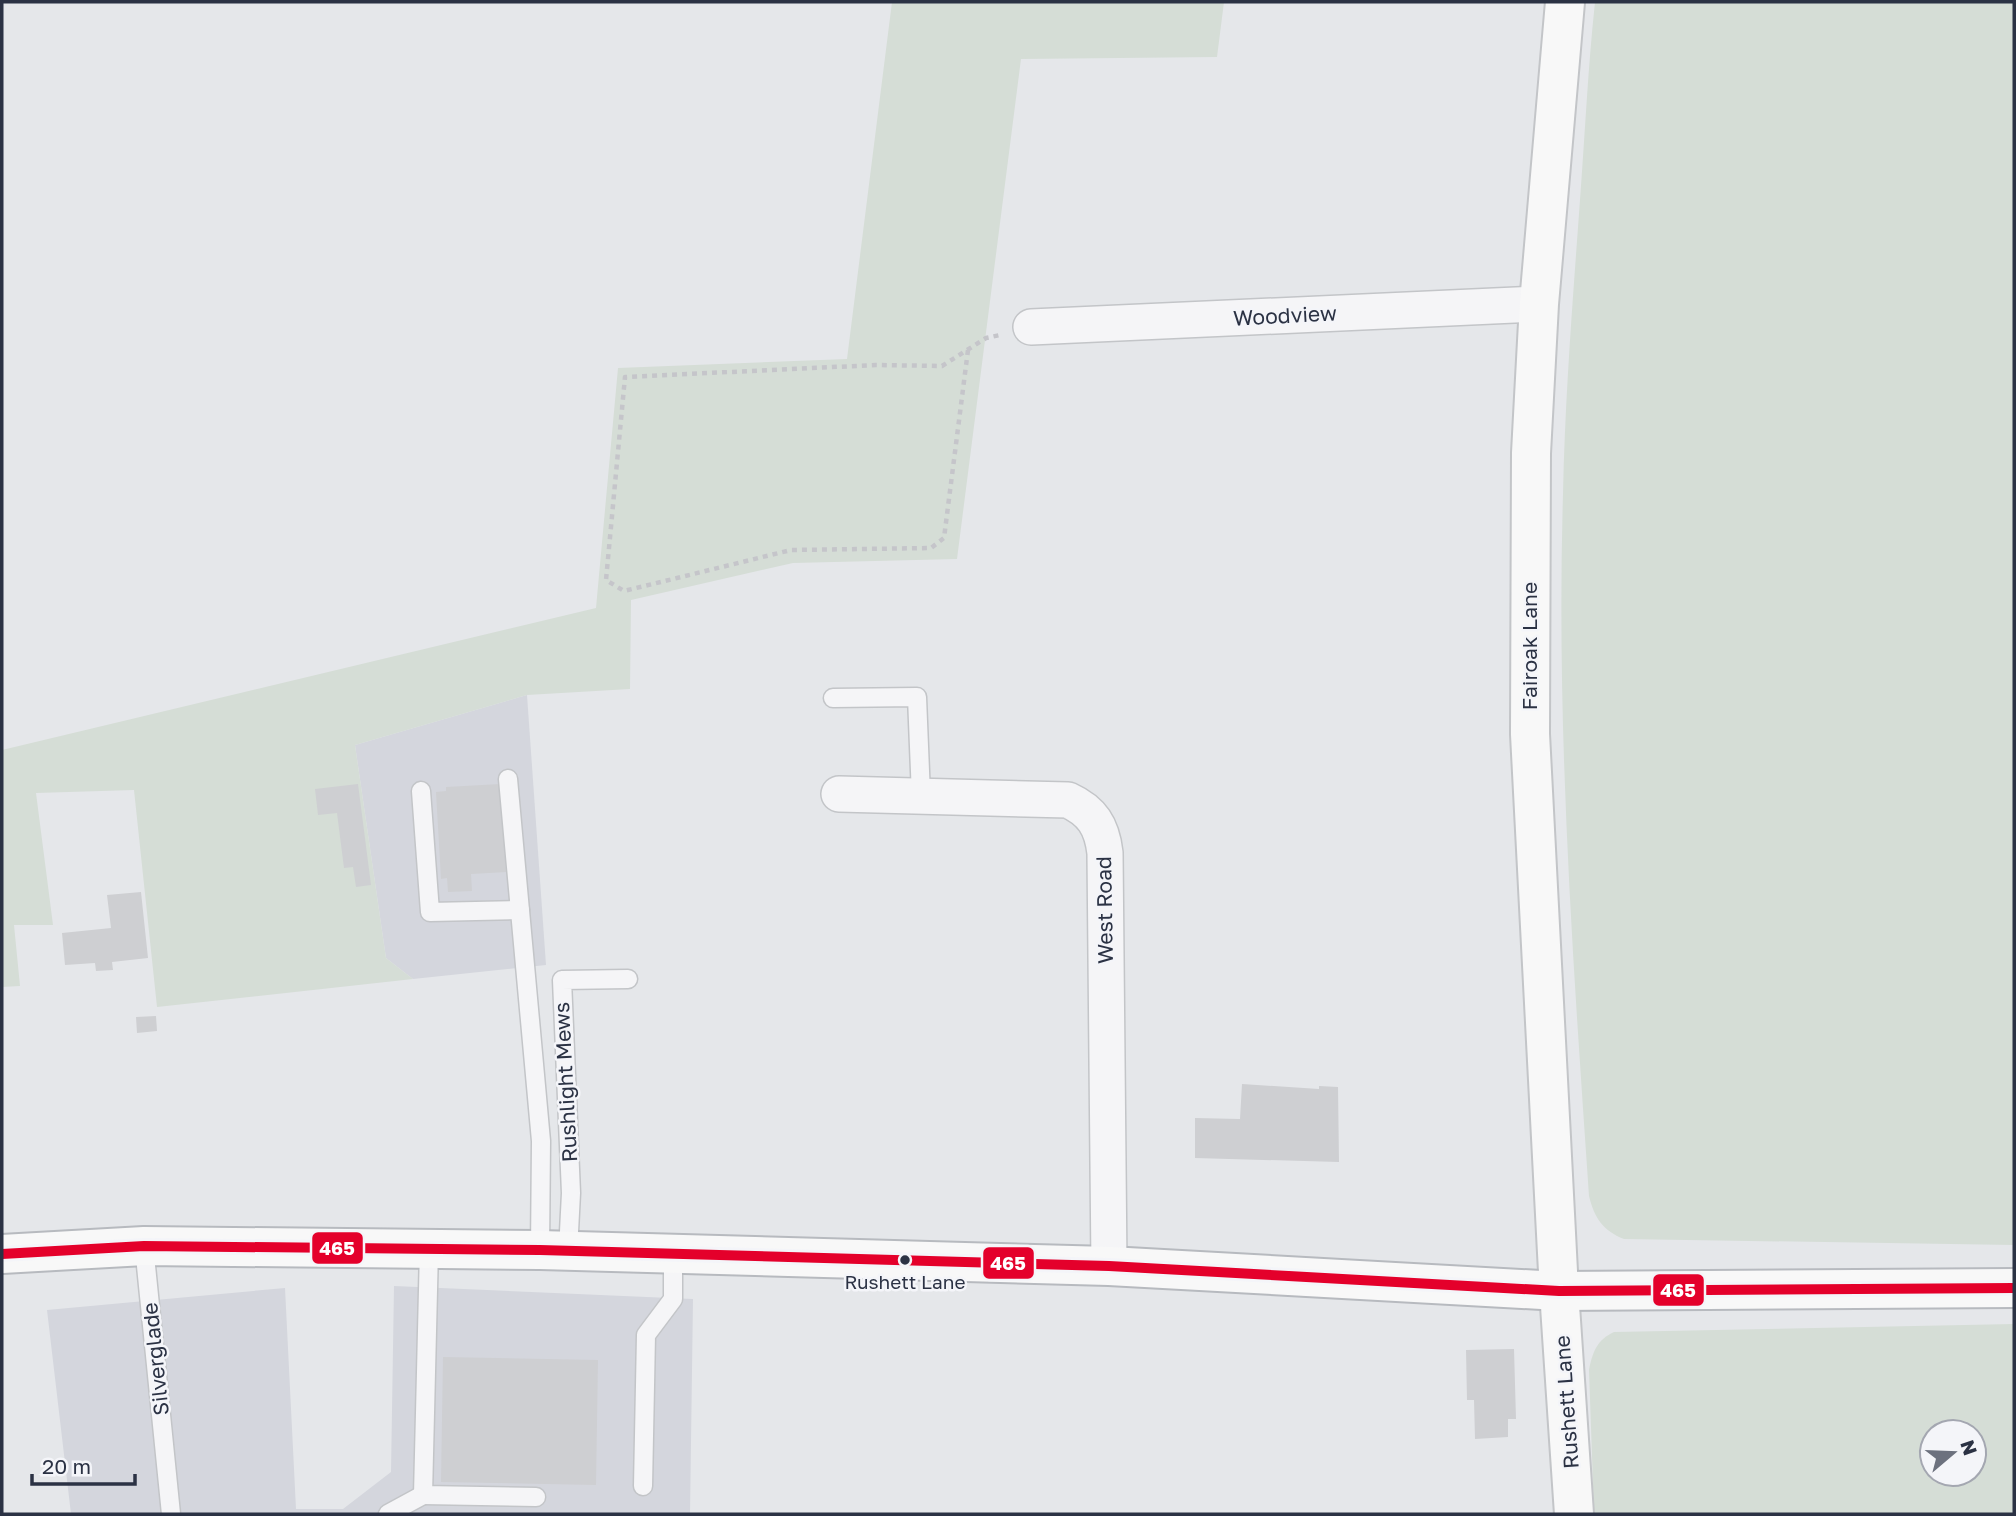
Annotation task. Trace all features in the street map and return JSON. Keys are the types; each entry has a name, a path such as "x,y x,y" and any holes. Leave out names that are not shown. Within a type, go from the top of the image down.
{"main road":[{"name":"Fairoak Lane","path":"1559,1290 1530,734 1531,453 1539,304 1565,2"},
{"path":"2,1254 144,1246 554,1250 1109,1266 1559,1290 2014,1288"},
{"name":"Rushett Lane","path":"1559,1290 1574,1514"}],"street":[{"name":"Woodview","path":"1031,327 1539,304"},
{"name":"West Road","path":"839,794 1068,800 1085,808 1096,820 1103,836 1109,1266"}],"lane":[{"path":"833,698 917,697 921,796"},
{"path":"508,779 541,1141 554,1250"},
{"path":"421,791 430,912 520,910"},
{"name":"Rushlight Mews","path":"554,1250 571,1193 562,979 628,979"},
{"name":"Silverglade","path":"144,1246 171,1514"},
{"path":"423,1495 429,1249"},
{"path":"643,1486 646,1335 673,1299 673,1255"},
{"path":"388,1514 423,1495 536,1497"}],"path":[{"path":"968,350 944,538 931,548 791,550 624,591 606,580 625,377 876,365 942,366 986,338 1031,327"}],"shaded area":[{"path":"892,2 1224,2 1217,57 1021,59 957,559 793,563 631,600 630,689 527,695 355,745 386,958 413,979 157,1007 134,790 36,793 53,925 14,925 20,986 2,987 2,750 596,608 618,368 847,359"},
{"path":"1595,2 2014,2 2014,1245 1624,1239 1605,1227 1591,1204 1567,845 1561,582 1567,383"},
{"path":"527,695 546,965 413,979 386,958 355,745"},
{"path":"394,1286 693,1299 690,1514 71,1514 47,1310 285,1288 296,1509 343,1509 391,1472"},
{"path":"2014,1324 2014,1514 1594,1514 1589,1370 1592,1357 1603,1339 1614,1332"}],"building":[{"path":"358,784 371,885 356,887 353,867 344,868 337,813 318,815 315,789"},
{"path":"500,784 506,872 471,874 472,891 448,892 447,878 441,879 436,792 446,791 446,787"},
{"path":"141,892 148,958 112,962 113,970 96,971 95,963 65,965 62,933 111,928 107,895"},
{"path":"156,1016 157,1031 137,1033 136,1017"},
{"path":"1242,1084 1319,1089 1319,1086 1338,1087 1339,1162 1195,1158 1195,1118 1240,1119"},
{"path":"1514,1349 1516,1419 1508,1419 1508,1437 1475,1439 1474,1400 1467,1400 1466,1350"},
{"path":"443,1357 598,1360 596,1485 441,1482"}],"transit line":[{"name":"465","path":"2,1254 144,1246 540,1250 1109,1266 1559,1291 2014,1288"}],"place":[{"name":"Rushett Lane","path":"905,1260"}]}
